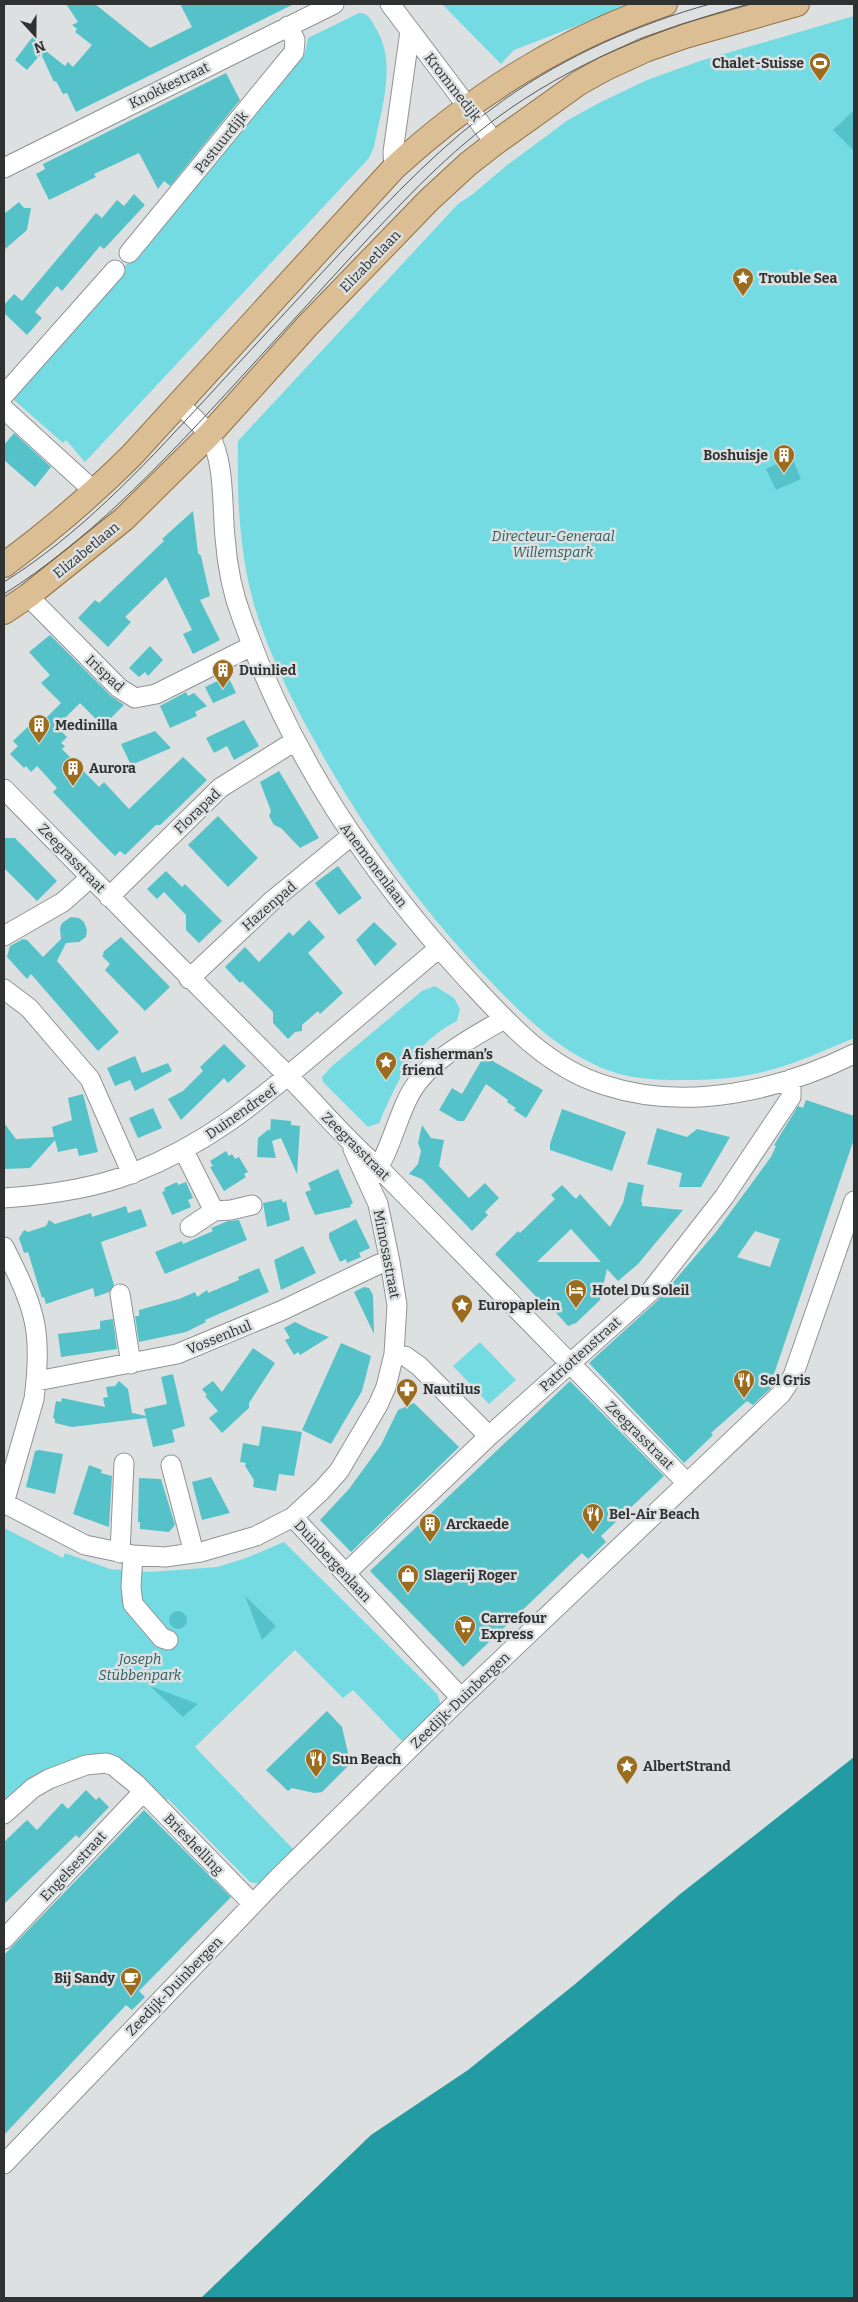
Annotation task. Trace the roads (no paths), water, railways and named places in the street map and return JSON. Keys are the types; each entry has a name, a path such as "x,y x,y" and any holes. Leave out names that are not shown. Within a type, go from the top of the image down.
{"main road":[{"path":"4,565 95,492 132,455 394,168 438,128 536,62 565,46 636,14 665,4"},
{"name":"Elizabetlaan","path":"4,612 28,596 124,520 209,435 308,326 429,200 468,164 495,143 579,83 645,50 685,36 797,4"}],"street":[{"name":"Knokkestraat","path":"4,168 334,4"},
{"name":"Krommedijk","path":"390,4 495,143"},
{"name":"Pastuurdijk","path":"129,253 294,52 295,40 288,26"},
{"name":"Krommedijk","path":"394,168 393,152 410,31"},
{"path":"4,395 115,270"},
{"name":"Anemonenlaan","path":"178,403 209,435 217,454 229,575 252,646 274,699 295,741 352,836 391,889 439,948 528,1043 564,1068 604,1085 648,1095 699,1096 752,1091 835,1064 854,1054"},
{"path":"4,409 66,463 95,492"},
{"name":"Irispad","path":"28,596 119,688 135,698 156,694 252,646"},
{"name":"Florapad","path":"109,896 220,788 295,741"},
{"name":"Zeegrasstraat","path":"4,789 189,979 289,1076 350,1144"},
{"name":"Hazenpad","path":"189,979 273,900 352,836"},
{"path":"4,936 62,902 91,878"},
{"name":"Duinendreef","path":"4,1198 56,1194 132,1174 184,1151 232,1122 439,948"},
{"path":"4,989 29,1008 90,1079 132,1174"},
{"path":"374,1175 408,1098 426,1074 447,1053 504,1018"},
{"name":"Patriottenstraat","path":"346,1573 569,1362 650,1292 713,1212 791,1097 791,1079"},
{"name":"Mimosastraat","path":"294,1518 339,1471 378,1405 386,1387 394,1354 397,1305 374,1175 350,1144"},
{"path":"184,1151 214,1211"},
{"name":"Zeegrasstraat","path":"374,1175 569,1362 687,1483"},
{"name":"Zeedijk-Duinbergen","path":"4,2164 252,1904 461,1698 781,1394 793,1376 854,1201"},
{"path":"190,1227 214,1211 231,1210 252,1205"},
{"path":"4,1247 20,1280 35,1326 37,1381 34,1399 4,1503"},
{"name":"Vossenhul","path":"37,1381 177,1354 283,1310 379,1264 390,1262"},
{"path":"120,1294 130,1364"},
{"path":"394,1354 406,1356 419,1366 489,1436"},
{"path":"124,1463 126,1554 133,1604 162,1638 168,1640"},
{"path":"170,1465 194,1553"},
{"name":"Duinbergenlaan","path":"4,1503 85,1545 126,1554 165,1556 194,1553 227,1546 256,1536 294,1518 461,1698"},
{"name":"Brieshelling","path":"4,1814 33,1788 86,1765 106,1763 114,1766 139,1788 252,1904"},
{"name":"Engelsestraat","path":"4,1939 139,1788"}],"tram line":[{"path":"4,582 58,544 108,500 177,429 380,210 419,171 482,116 528,83 578,55 656,21 710,4"},
{"path":"4,594 64,551 120,503 223,397 402,203 474,135 523,100 553,81 584,65 648,37 749,4"}],"place":[{"name":"Chalet-Suisse","path":"820,82"},
{"name":"Trouble Sea","path":"743,297"},
{"name":"Boshuisje","path":"784,474"},
{"name":"Duinlied","path":"223,689"},
{"name":"Medinilla","path":"39,744"},
{"name":"Aurora","path":"73,787"},
{"name":"A fisherman’s friend","path":"386,1081"},
{"name":"Hotel Du Soleil","path":"576,1309"},
{"name":"Europaplein","path":"462,1324"},
{"name":"Sel Gris","path":"744,1399"},
{"name":"Nautilus","path":"407,1408"},
{"name":"Bel-Air Beach","path":"593,1533"},
{"name":"Arckaede","path":"430,1543"},
{"name":"Slagerij Roger","path":"408,1594"},
{"name":"Carrefour Express","path":"465,1645"},
{"name":"Sun Beach","path":"316,1778"},
{"name":"AlbertStrand","path":"627,1785"},
{"name":"Bij Sandy","path":"131,1997"}],"park label":[{"name":"Directeur-Generaal Willemspark","path":"553,544"},
{"name":"Joseph Stübbenpark","path":"140,1668"}]}
